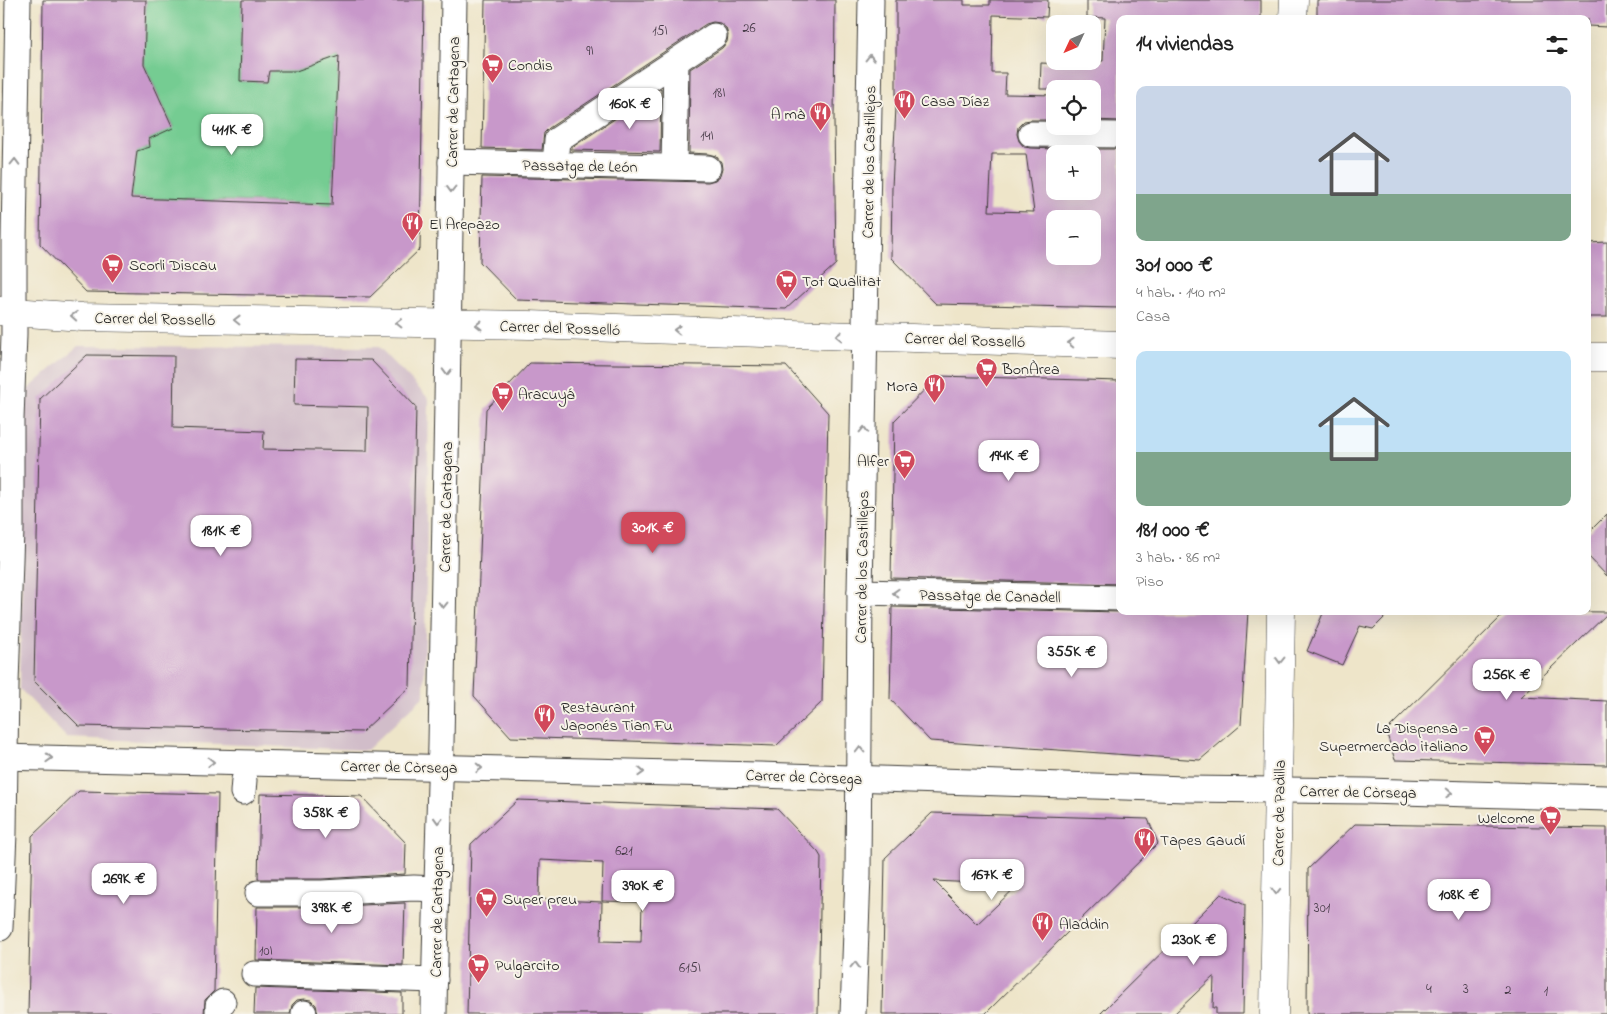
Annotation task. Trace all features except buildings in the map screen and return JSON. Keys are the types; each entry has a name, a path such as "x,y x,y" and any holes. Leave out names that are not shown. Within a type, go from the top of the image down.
{"main road":[{"path":"1293,15 1294,0"},
{"name":"Carrer del Rosselló","path":"7,311 82,317 550,326 1116,345"},
{"path":"1591,357 1607,357"},
{"name":"Carrer de Padilla","path":"1274,1014 1281,615"}],"street":[{"path":"0,928 4,839 3,757 11,529 11,420 7,311 14,241 18,0"},
{"name":"Carrer de Cartagena","path":"434,1014 454,0"},
{"name":"Carrer de los Castillejos","path":"853,1014 858,875 860,592 871,0"},
{"path":"555,164 557,140 714,36"},
{"path":"674,166 676,62"},
{"path":"1032,134 1116,135"},
{"name":"Passatge de León","path":"452,162 708,168"},
{"name":"Passatge de Canadell","path":"860,592 1116,598"},
{"name":"Carrer de Còrsega","path":"3,757 859,778 1177,789 1607,798"},
{"path":"258,894 414,888 436,889"},
{"path":"254,974 435,980"}],"shaded area":[{"path":"78,346 379,347 429,399 424,696 367,750 67,738 20,689 25,392"}],"green space":[{"path":"146,0 242,0 240,81 267,82 269,71 296,71 339,56 333,179 355,205 131,198 137,151 150,147 149,139 173,127 144,64"}],"place":[{"name":"Condis","path":"492,83"},
{"name":"Casa Díaz","path":"905,119"},
{"name":"A mà","path":"821,132"},
{"name":"El Arepazo","path":"413,242"},
{"name":"Scorli Discau","path":"113,283"},
{"name":"Tot Qualitat","path":"786,299"},
{"name":"BonÀrea","path":"986,387"},
{"name":"Mora","path":"934,404"},
{"name":"Aracuyá","path":"502,412"},
{"name":"Alfer","path":"905,479"},
{"name":"Restaurant Japonés Tian Fu","path":"545,734"},
{"name":"La Dispensa - Supermercado italiano","path":"1484,755"},
{"name":"Welcome","path":"1551,836"},
{"name":"Tapes Gaudí","path":"1144,858"},
{"name":"Super preu","path":"487,917"},
{"name":"Aladdin","path":"1043,942"},
{"name":"Pulgarcito","path":"479,983"}]}
